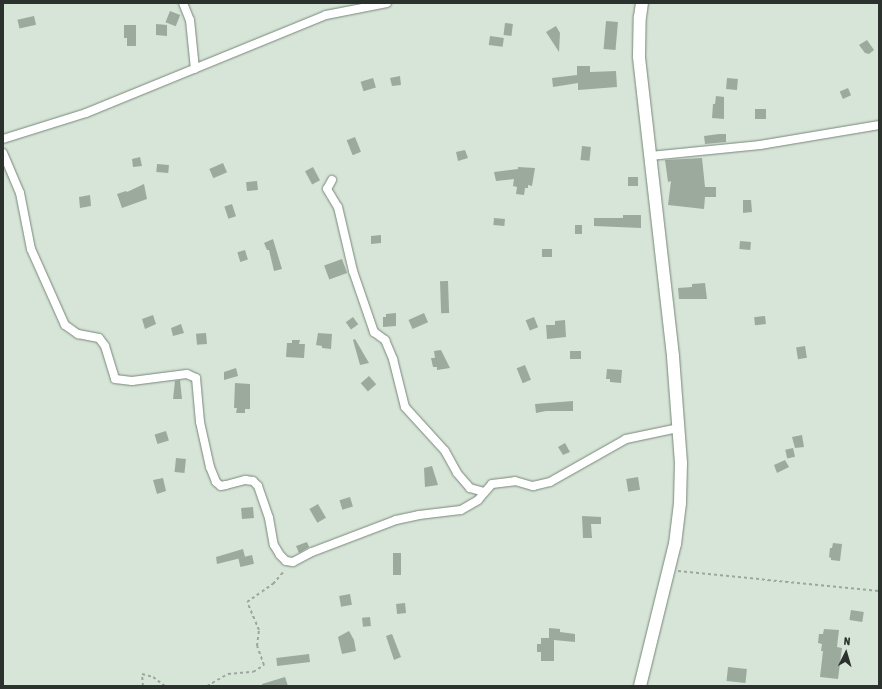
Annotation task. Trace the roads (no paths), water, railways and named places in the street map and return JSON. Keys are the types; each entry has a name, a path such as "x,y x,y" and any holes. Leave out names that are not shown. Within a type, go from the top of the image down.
{"street":[{"path":"183,3 190,20 195,69"},
{"path":"3,139 86,114 326,15 387,3"},
{"path":"640,686 676,544 680,503 681,463 673,356 639,56 640,17 642,3"},
{"path":"650,156 760,145 879,125"},
{"path":"3,152 20,193 31,248 64,325 78,334 99,338 105,346 115,379 132,381 187,374 196,378 200,422 210,467 216,482 221,486 245,480 253,481 258,486 269,518 274,545 286,561 293,562 312,552 396,520 419,515 461,510 478,500 492,484 515,481 533,486 550,482 626,438 678,428"},
{"path":"332,180 327,189 338,207 353,271 374,332 385,340 393,359 405,407 445,451 457,473 470,488 484,492"}]}
